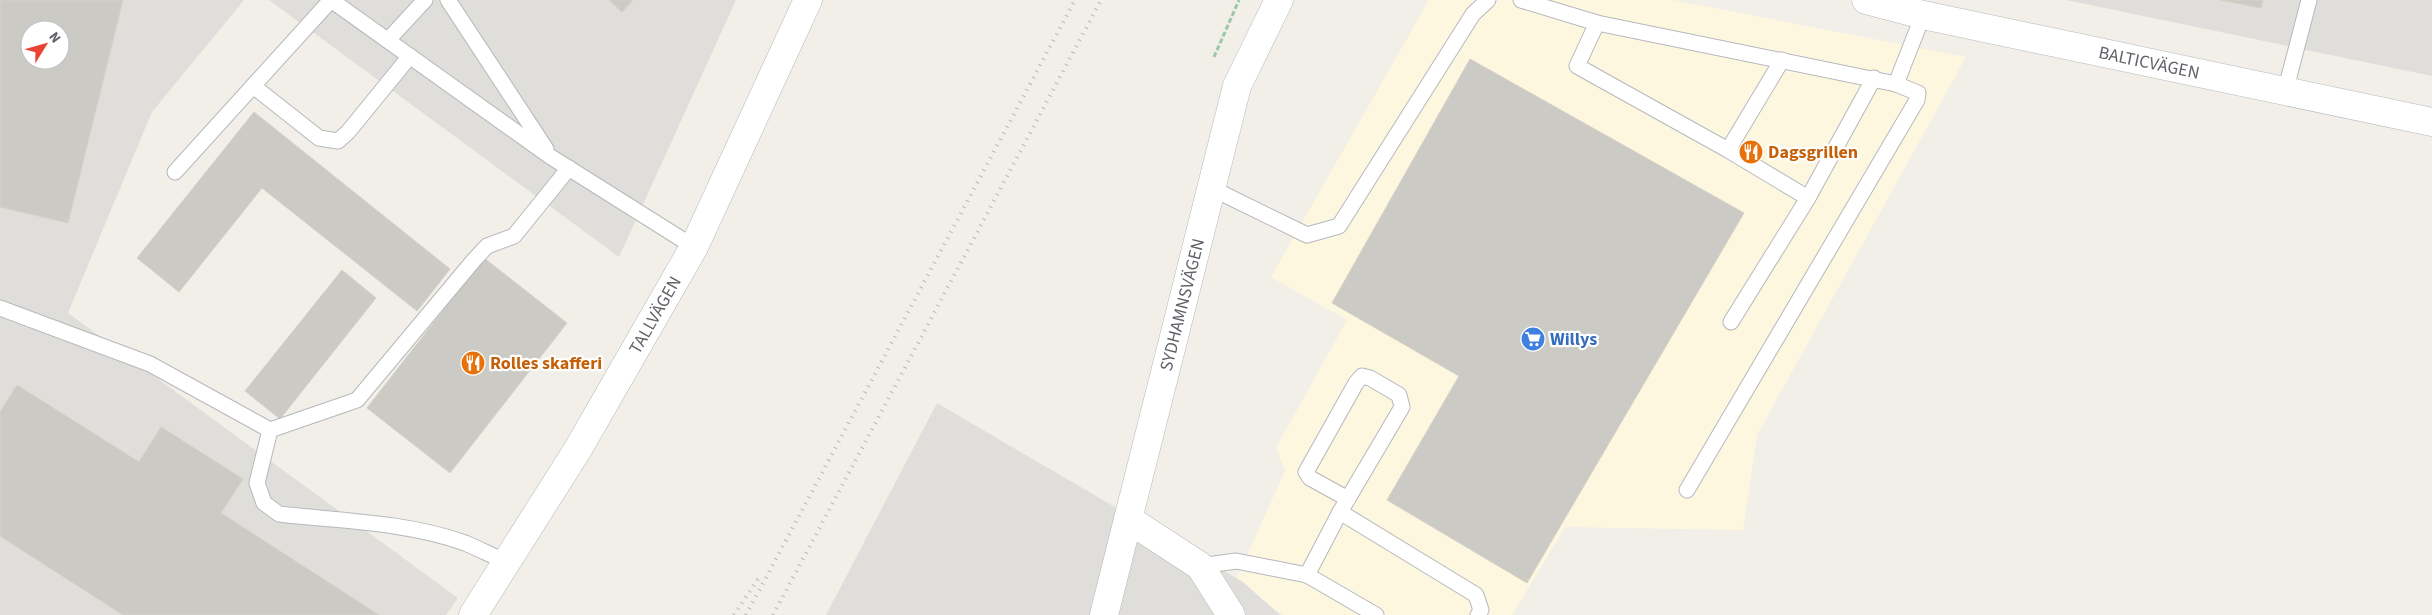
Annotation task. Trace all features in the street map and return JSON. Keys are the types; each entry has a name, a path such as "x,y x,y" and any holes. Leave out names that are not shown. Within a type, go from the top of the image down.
{"street":[{"name":"TALLVÄGEN","path":"473,615 578,449 694,247 808,0"},
{"name":"SYDHAMNSVÄGEN","path":"1104,615 1237,86 1279,0"},
{"name":"BALTICVÄGEN","path":"1866,0 1923,15 2432,122"},
{"path":"1128,519 1200,566 1231,615"}],"lane":[{"path":"176,172 331,0 551,158 694,247"},
{"path":"388,40 425,0"},
{"path":"448,0 551,158"},
{"path":"1211,188 1307,235 1339,226 1473,14 1488,0"},
{"path":"1521,0 1597,23 1874,78 1918,93 1917,100 1687,490"},
{"path":"2285,92 2309,0"},
{"path":"1896,84 1923,15"},
{"path":"1597,23 1577,66 1728,150 1808,198"},
{"path":"253,86 319,138 338,140 348,132 410,56"},
{"path":"1728,150 1782,60"},
{"path":"1731,322 1808,198 1874,78"},
{"path":"0,308 150,364 270,430 357,400 474,260 487,246 514,236 569,168"},
{"path":"1307,574 1344,506 1402,407 1399,396 1370,378 1362,376 1356,383 1306,472 1310,478 1344,506 1476,595 1481,610 1478,615"},
{"path":"270,430 256,483 264,503 279,514 404,529 436,535 465,543 507,562"},
{"path":"1200,566 1236,561 1307,574 1376,615"}],"shaded area":[{"path":"0,0 244,0 152,112 68,313 458,598 446,615 0,615"},
{"path":"269,0 736,0 619,257"},
{"path":"1429,0 1673,0 1966,57 1757,435 1743,530 1565,527 1512,615 1283,615 1235,582 1285,471 1276,448 1347,320 1271,277"},
{"path":"2066,0 2432,0 2432,76"},
{"path":"937,403 1243,582 1280,615 826,615"}],"building":[{"path":"0,0 123,0 68,223 0,207"},
{"path":"609,0 633,0 622,12"},
{"path":"2220,0 2263,0 2261,8"},
{"name":"Willys","path":"1470,59 1744,213 1527,583 1387,500 1459,376 1332,303"},
{"path":"254,112 450,269 417,311 262,188 179,292 137,258"},
{"path":"484,258 567,323 450,473 367,408"},
{"path":"342,270 376,298 280,419 245,391"},
{"path":"17,385 139,462 161,427 243,479 221,513 379,615 123,615 0,536 0,412"}],"railway":[{"path":"746,615 1075,0"},
{"path":"773,615 1101,0"},
{"path":"734,615 760,576"}],"place":[{"name":"Dagsgrillen","path":"1751,152"},
{"name":"Willys","path":"1533,339"},
{"name":"Rolles skafferi","path":"473,363"}]}
